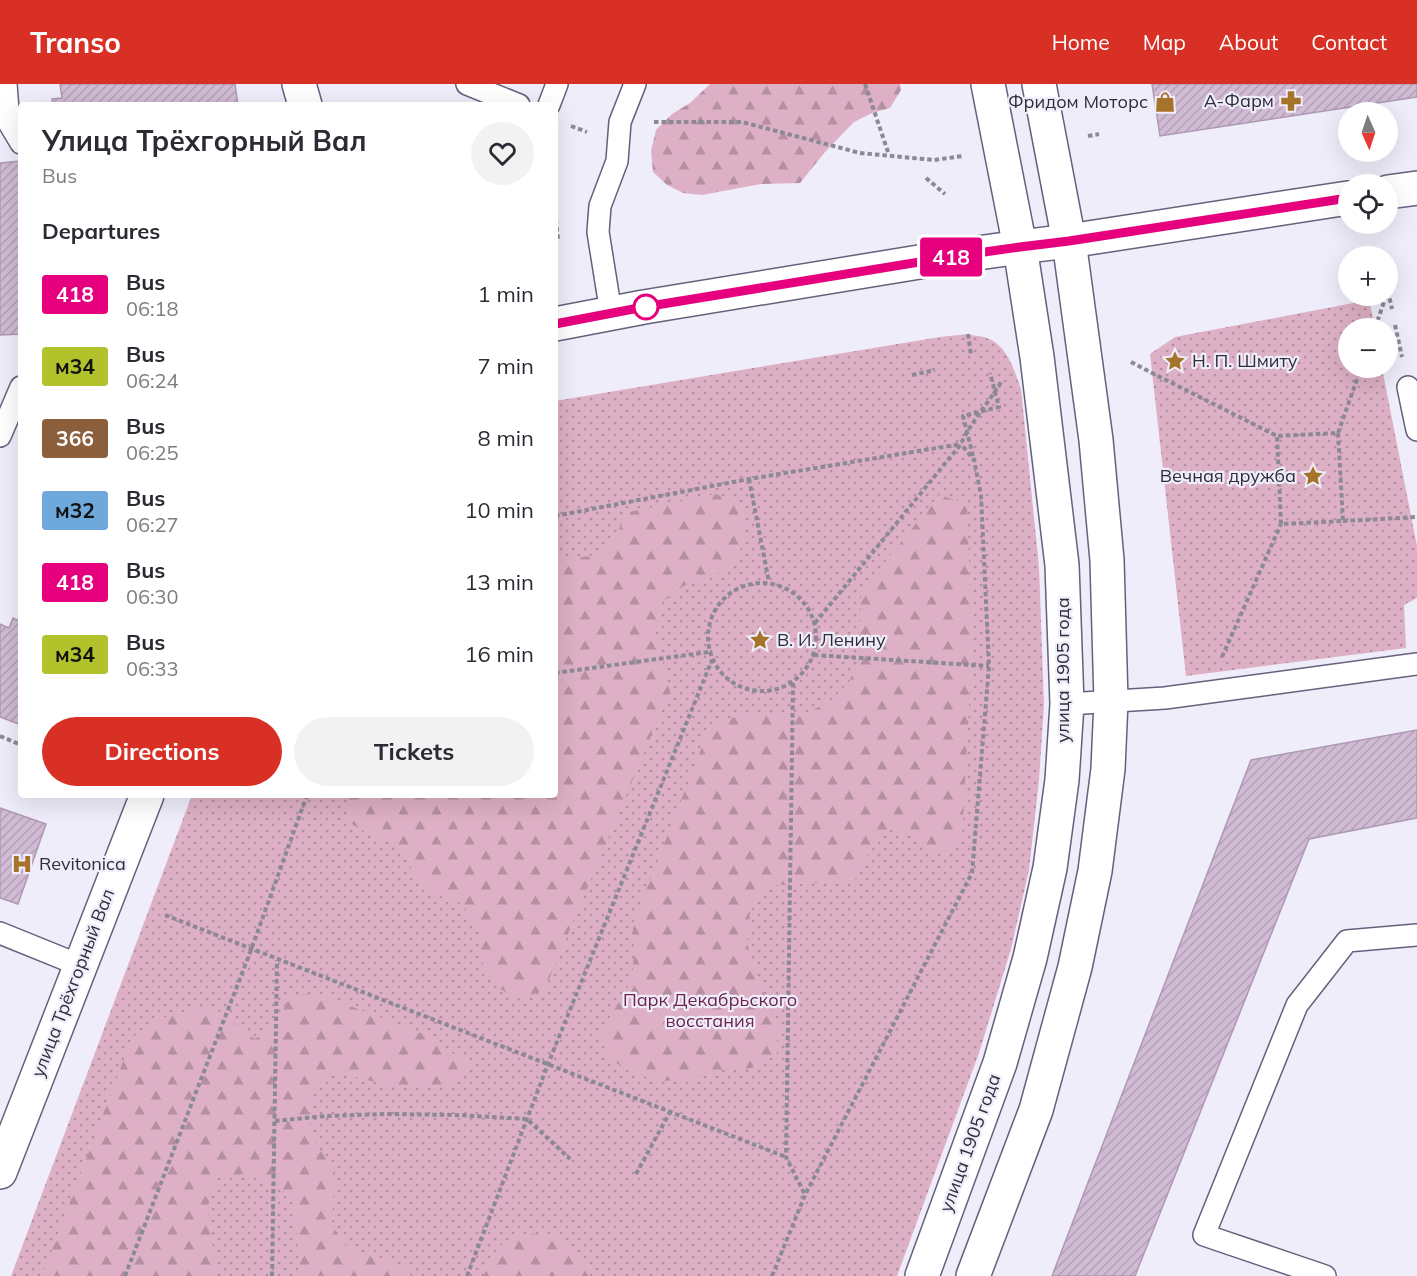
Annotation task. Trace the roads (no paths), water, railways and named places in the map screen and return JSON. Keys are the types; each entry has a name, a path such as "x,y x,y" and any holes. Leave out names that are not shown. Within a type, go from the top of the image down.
{"main road":[{"path":"298,84 303,102"},
{"name":"улица 1905 года","path":"922,1276 1000,1063 1030,958 1050,868 1062,780 1067,704 1062,565 1037,357 1020,247 988,84"},
{"path":"973,1276 1036,1110 1075,967 1095,871 1108,769 1111,701 1107,560 1096,440 1069,241 1040,84"},
{"path":"1398,191 1417,188"},
{"path":"558,323 1020,247 1338,200"},
{"name":"улица Трёхгорный Вал","path":"0,1172 146,798"}],"lane":[{"path":"6,84 9,123 18,138"},
{"path":"467,84 512,102"},
{"path":"550,102 557,84"},
{"path":"612,313 598,232 600,206 617,161 620,122 635,84"},
{"path":"1408,387 1417,430"},
{"path":"0,436 18,394"},
{"path":"1067,704 1165,698 1417,664"},
{"path":"0,933 80,965"},
{"path":"1325,1276 1204,1235 1297,1005 1347,941 1417,935"}],"place":[{"name":"А-Фарм","path":"1291,101"},
{"name":"Фридом Моторс","path":"1165,102"},
{"name":"Н. П. Шмиту","path":"1175,361"},
{"name":"Вечная дружба","path":"1313,476"},
{"name":"В. И. Ленину","path":"760,640"},
{"name":"Revitonica","path":"22,864"}],"park label":[{"name":"Парк Декабрьского восстания","path":"710,1010"}]}
